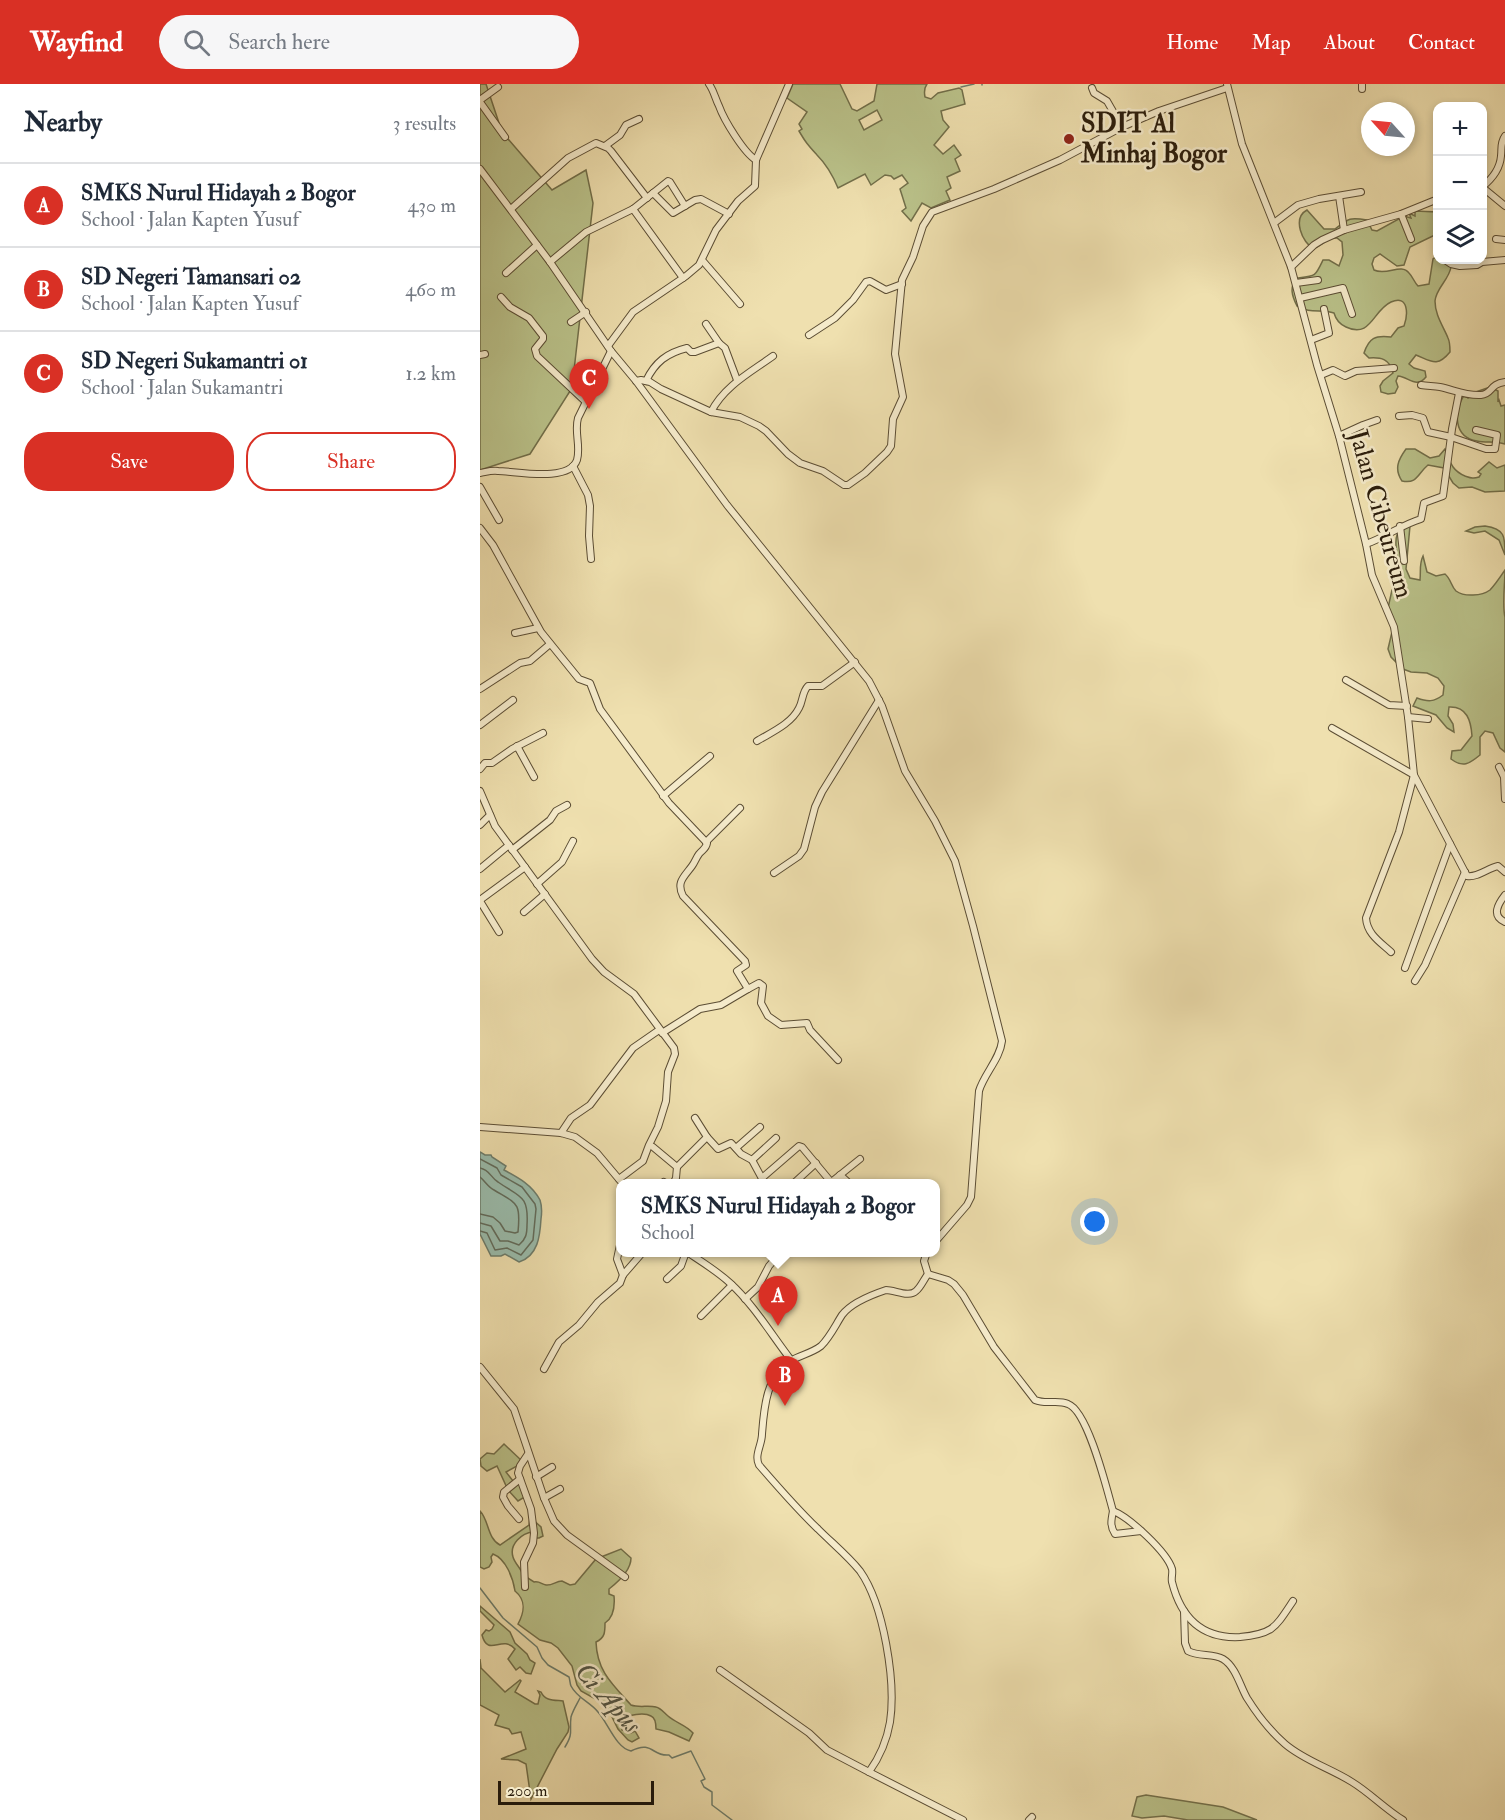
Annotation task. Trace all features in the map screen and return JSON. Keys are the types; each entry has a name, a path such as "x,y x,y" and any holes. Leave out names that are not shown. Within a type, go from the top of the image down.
{"street":[{"path":"709,84 716,96 719,108 743,148 756,160"},
{"path":"480,473 495,470 542,474 565,470 573,466 577,456 577,423 610,349 633,312 696,268 713,235 738,201 755,186 756,160 789,84"},
{"path":"636,381 646,381 711,412 740,417 759,426 800,463 823,471 844,485 849,484 882,458 891,446 893,419 903,397 895,354 903,276 914,257 923,226 932,212 994,189 1060,160 1122,127 1227,86"},
{"name":"Jalan Cibeureum","path":"1227,86 1242,144 1296,283 1339,436 1375,584 1394,627 1407,706 1414,775 1399,832 1366,918 1367,926 1373,936 1391,952"},
{"path":"498,87 480,101 505,137"},
{"path":"1092,88 1097,95 1106,98 1122,127"},
{"path":"605,146 620,135 626,125 639,119"},
{"path":"1487,181 1497,170 1505,136"},
{"path":"511,209 568,158 596,143 605,146 616,156 650,196 673,213 695,200 702,199 729,214"},
{"path":"480,169 550,262 610,349 727,505 869,681 879,700 905,771 935,821 955,861 1002,1036 1000,1051 982,1081 979,1092 971,1197 940,1237"},
{"path":"550,262 586,232 633,209 670,181 685,206"},
{"path":"1487,191 1505,206"},
{"path":"1274,223 1298,205 1361,192"},
{"path":"1339,196 1344,230"},
{"path":"1291,267 1314,245 1344,230 1401,214 1433,201"},
{"path":"633,209 683,278"},
{"path":"1401,214 1411,239"},
{"path":"1496,239 1505,240"},
{"path":"506,273 537,245"},
{"path":"702,260 740,304"},
{"path":"1487,262 1505,260"},
{"path":"1451,264 1477,266 1480,264"},
{"path":"1296,283 1318,280"},
{"path":"809,335 835,318 853,300 866,282 870,281 886,290 902,284"},
{"path":"1300,298 1346,288 1352,314"},
{"path":"501,297 510,307 529,318 543,336 535,353 586,402"},
{"path":"1311,340 1329,333 1324,309"},
{"path":"571,322 585,312"},
{"path":"706,324 725,348 737,380"},
{"path":"646,381 656,364 673,352 687,348 695,352 719,343"},
{"path":"711,412 737,380 774,356"},
{"path":"1321,375 1333,370 1345,376 1356,371 1394,368"},
{"path":"1421,385 1442,387 1459,393 1483,395 1496,384 1505,382"},
{"path":"1366,544 1400,526 1421,519 1424,502 1443,496 1459,393"},
{"path":"1399,416 1423,418 1428,432 1486,449 1495,449 1497,435 1476,430"},
{"path":"1339,436 1377,420"},
{"path":"573,466 588,495 591,559"},
{"path":"480,487 499,520"},
{"path":"1400,526 1404,561"},
{"path":"480,528 493,545 538,628 580,680 590,683 600,709 663,796 706,842 707,847 698,855 684,875 680,886 683,896 745,961 746,966 737,971 748,989"},
{"path":"515,633 538,628"},
{"path":"480,689 501,673 520,663 530,661 550,644"},
{"path":"757,741 795,716 801,705 804,689 808,686 822,686 855,662"},
{"path":"1346,680 1389,705 1407,706"},
{"path":"480,726 513,700"},
{"path":"774,873 799,856 804,849 815,807 822,792 879,700"},
{"path":"1408,717 1428,718"},
{"path":"1332,728 1414,775 1467,876 1471,877 1498,866 1505,872"},
{"path":"480,769 485,764 491,764 517,746 543,733"},
{"path":"517,746 534,777"},
{"path":"663,796 710,756"},
{"path":"1499,766 1504,777 1505,799"},
{"path":"480,791 495,826 598,966 634,994 675,1051 668,1072 666,1101 658,1127 643,1161 623,1179"},
{"path":"480,870 550,820 556,811 567,805"},
{"path":"706,842 740,808"},
{"path":"480,825 490,815"},
{"path":"537,884 562,862 573,841"},
{"path":"1405,968 1450,844"},
{"path":"499,932 480,901 525,867"},
{"path":"1415,981 1425,965 1465,872"},
{"path":"524,912 545,894"},
{"path":"1505,895 1497,909 1498,916 1505,922"},
{"path":"561,1133 571,1118 592,1103 633,1048 700,1009 720,1005 759,983 763,986 761,1003 768,1016 781,1025 807,1023 810,1030 838,1060"},
{"path":"695,1118 718,1149 731,1143 741,1154 752,1160 762,1179"},
{"path":"480,1127 561,1133 575,1137 604,1159 619,1179"},
{"path":"736,1148 760,1127"},
{"path":"676,1179 677,1167 707,1137"},
{"path":"752,1160 777,1138"},
{"path":"765,1179 799,1146 816,1163 827,1179"},
{"path":"653,1147 677,1167"},
{"path":"835,1179 860,1159"},
{"path":"798,1179 816,1163"},
{"path":"840,1175 844,1179"},
{"path":"618,1257 624,1275"},
{"path":"544,1369 559,1342 620,1283 639,1257"},
{"path":"667,1279 681,1266 686,1257"},
{"path":"694,1257 732,1285 791,1360"},
{"path":"745,1299 758,1287 777,1257"},
{"path":"925,1257 924,1261 928,1274"},
{"path":"869,1772 878,1758 890,1723 891,1697 891,1677 874,1600 860,1572 757,1463 758,1453 769,1389 780,1370 791,1360 816,1350 822,1345 847,1309 886,1290 909,1294 914,1292 928,1274"},
{"path":"928,1274 948,1280 963,1295 994,1347 1035,1400 1043,1403 1066,1403 1079,1413 1088,1433 1113,1511 1111,1523 1115,1534 1141,1531"},
{"path":"701,1316 732,1285"},
{"path":"480,1367 514,1409 536,1477 550,1514 558,1527 625,1577"},
{"path":"525,1587 524,1562 533,1543 534,1533 531,1509 520,1479 519,1468 528,1454"},
{"path":"536,1477 552,1467"},
{"path":"519,1520 503,1497 504,1492 520,1479"},
{"path":"544,1498 560,1489"},
{"path":"1113,1511 1126,1518 1158,1548 1172,1568 1174,1590 1184,1611 1197,1627 1226,1638 1270,1632 1293,1601"},
{"path":"1184,1611 1185,1643 1188,1651 1225,1660 1236,1674 1258,1714 1285,1744 1311,1761 1351,1781 1387,1810 1404,1820"},
{"path":"720,1670 809,1733 827,1750 963,1820"}],"green space":[{"path":"480,84 486,84 502,132 552,190 586,170 593,203 572,388 530,454 480,470"},
{"path":"793,84 840,84 852,109 857,111 874,101 877,84 927,84 924,90 925,97 931,99 938,93 959,88 962,90 965,104 941,111 943,120 949,127 934,145 943,154 954,145 961,155 955,159 960,171 947,177 951,188 946,191 950,200 931,208 922,203 911,221 902,211 906,208 900,189 908,183 902,175 894,179 885,175 871,185 865,174 838,188 826,166 799,131 802,129 799,124 807,112 787,98","holes":["877,110 882,120 864,130 859,120"]},
{"path":"1307,210 1324,229 1335,229 1350,219 1357,219 1367,220 1372,230 1377,231 1404,216 1411,218 1409,213 1415,216 1415,211 1433,212 1433,236 1410,247 1404,265 1397,266 1380,254 1374,258 1372,264 1374,270 1384,272 1406,270 1418,286 1429,284 1433,259 1433,264 1449,264 1451,267 1435,301 1438,316 1449,341 1450,352 1437,362 1416,355 1409,364 1425,371 1426,377 1422,380 1416,382 1398,376 1396,381 1398,387 1395,393 1381,392 1380,386 1393,373 1392,368 1384,360 1369,358 1364,353 1373,339 1391,337 1398,328 1404,326 1406,307 1401,301 1391,302 1366,326 1354,330 1340,323 1334,313 1306,310 1297,306 1292,292 1297,278 1314,275 1323,260 1329,260 1339,266 1343,255 1342,242 1337,238 1331,238 1314,249 1306,242 1299,224"},
{"path":"1490,387 1498,391 1498,402 1499,400 1501,406 1505,405 1505,444 1469,439 1463,435 1458,423 1458,409 1464,395 1468,398 1473,393"},
{"path":"1406,449 1415,449 1430,458 1439,456 1445,449 1454,468 1460,474 1472,478 1479,477 1481,474 1478,472 1489,462 1497,468 1505,465 1505,491 1485,492 1472,487 1459,488 1444,468 1428,465 1414,480 1402,481 1398,465"},
{"path":"1410,526 1406,569 1410,578 1420,580 1423,556 1427,572 1436,576 1445,574 1456,591 1473,595 1490,590 1505,570 1505,752 1500,748 1493,733 1485,731 1480,737 1480,755 1473,761 1463,764 1451,759 1452,751 1461,750 1472,736 1467,716 1460,709 1449,707 1448,716 1453,724 1454,732 1447,728 1436,715 1413,706 1417,698 1431,701 1437,699 1443,695 1444,686 1438,678 1427,673 1403,669 1391,657 1388,649 1392,632 1388,608 1392,590 1401,582 1396,539 1401,529"},
{"path":"1485,526 1500,531 1505,543 1505,555 1499,540 1485,531 1474,533 1466,531"},
{"path":"504,1444 522,1461 506,1472 513,1481 522,1479 528,1495 518,1501 508,1490 497,1466 487,1471 481,1466 480,1459 487,1453 494,1454"},
{"path":"480,1511 490,1534 500,1545 529,1525 530,1517 541,1527 543,1536 536,1538 533,1532 525,1534 517,1540 512,1552 523,1575 534,1582 544,1585 562,1581 570,1585 575,1584 596,1559 621,1549 631,1558 626,1571 609,1589 609,1594 614,1596 614,1608 612,1615 605,1623 603,1637 596,1642 599,1661 607,1676 631,1705 659,1708 693,1733 689,1741 656,1729 653,1717 640,1714 622,1719 622,1730 631,1733 635,1731 639,1738 632,1742 628,1740 618,1729 607,1707 581,1691 572,1666 558,1648 540,1640 518,1624 522,1615 523,1602 515,1591 511,1575 505,1564 493,1554 489,1567 484,1569 480,1567"},
{"path":"480,1606 510,1632 515,1643 535,1663 531,1674 526,1673 520,1667 516,1670 508,1659 515,1649 510,1645 492,1646 485,1642 482,1635 494,1625 480,1611"},
{"path":"480,1659 481,1668 505,1692 520,1680 515,1692 535,1704 538,1704 540,1695 538,1691 547,1699 563,1701 568,1732 531,1799 526,1764 518,1760 501,1759 526,1749 521,1732 512,1734 509,1729 495,1725 499,1715 480,1705"},
{"path":"1146,1795 1223,1807 1257,1820 1188,1820 1164,1816 1142,1818 1132,1816 1137,1797"}],"water":[{"path":"480,1152 491,1155 506,1166 504,1170 529,1186 540,1200 542,1214 537,1245 530,1255 519,1262 505,1254 491,1256 480,1234"}],"waterway":[{"path":"961,87 974,84"},
{"name":"Ci Apus","path":"480,1588 503,1618 537,1647 548,1665 569,1677 574,1690 598,1712 626,1749 631,1751 644,1747 672,1758 691,1751 705,1779 701,1781 704,1787 712,1792 712,1805 732,1820"},
{"path":"565,1747 570,1735 571,1717 580,1698"}],"place":[{"name":"SDIT Al Minhaj Bogor","path":"1069,139"},
{"name":"SD Negeri Sukamantri 01","path":"589,409"},
{"name":"SMKS Nurul Hidayah 2 Bogor","path":"778,1326"},
{"name":"SD Negeri Tamansari 02","path":"785,1406"}]}
